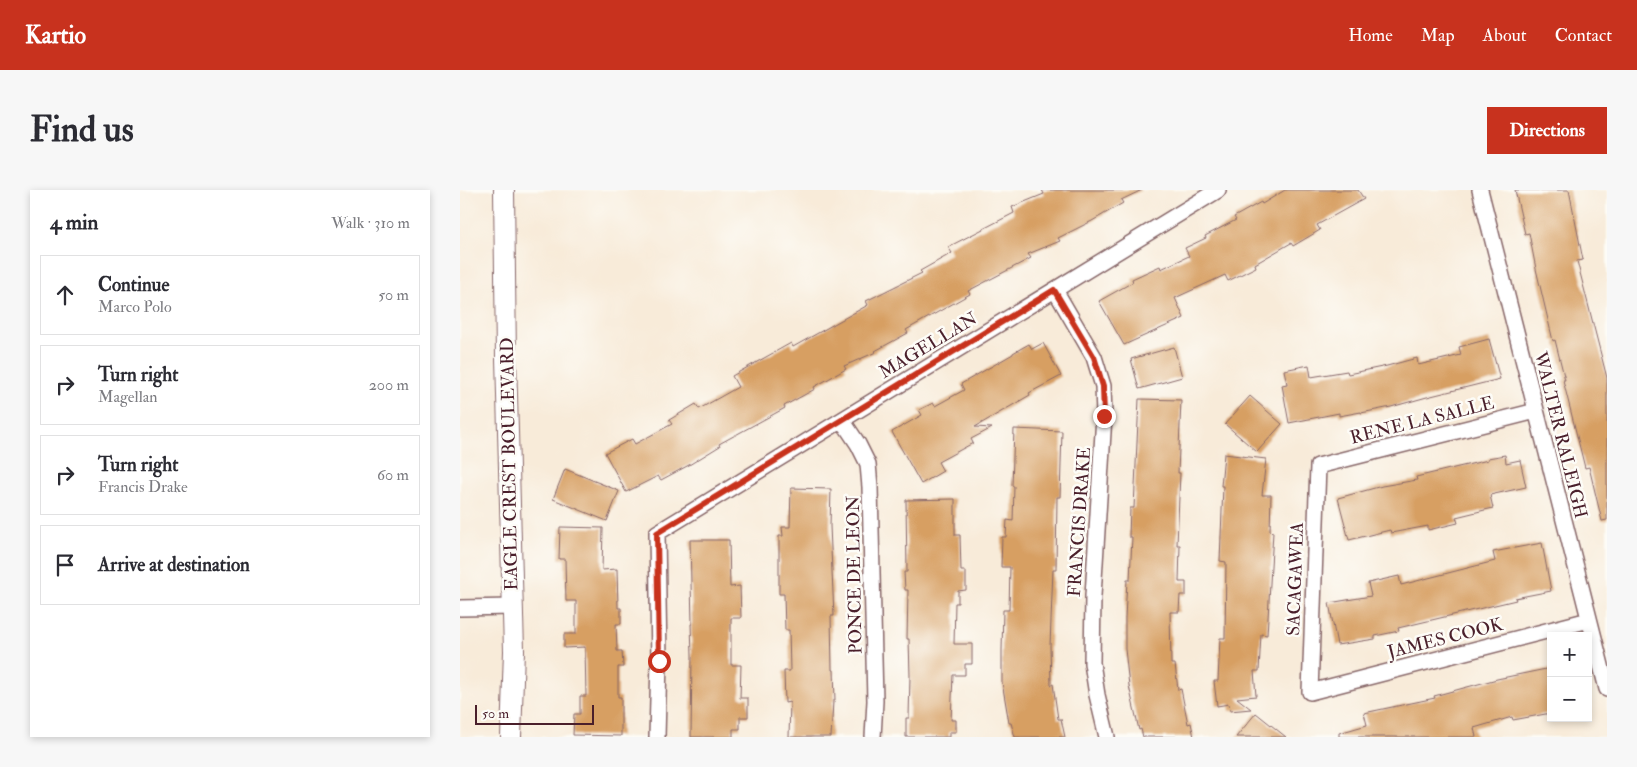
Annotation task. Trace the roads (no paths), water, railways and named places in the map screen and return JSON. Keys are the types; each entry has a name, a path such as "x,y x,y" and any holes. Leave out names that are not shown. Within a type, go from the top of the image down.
{"main road":[{"name":"EAGLE CREST BOULEVARD","path":"504,190 506,358 514,651 511,737"}],"street":[{"name":"MAGELLAN","path":"657,737 659,661 657,533 1218,190"},
{"name":"WALTER RALEIGH","path":"1480,190 1607,689"},
{"name":"FRANCIS DRAKE","path":"1054,290 1094,357 1103,386 1104,416 1093,596 1092,663 1107,737"},
{"name":"RENE LA SALLE","path":"1318,466 1536,411"},
{"name":"PONCE DE LEON","path":"842,420 858,444 868,464 875,682 873,737"},
{"name":"SACAGAWEA","path":"1310,692 1318,466"},
{"path":"460,608 513,607"},
{"name":"JAMES COOK","path":"1310,692 1589,620"}]}
